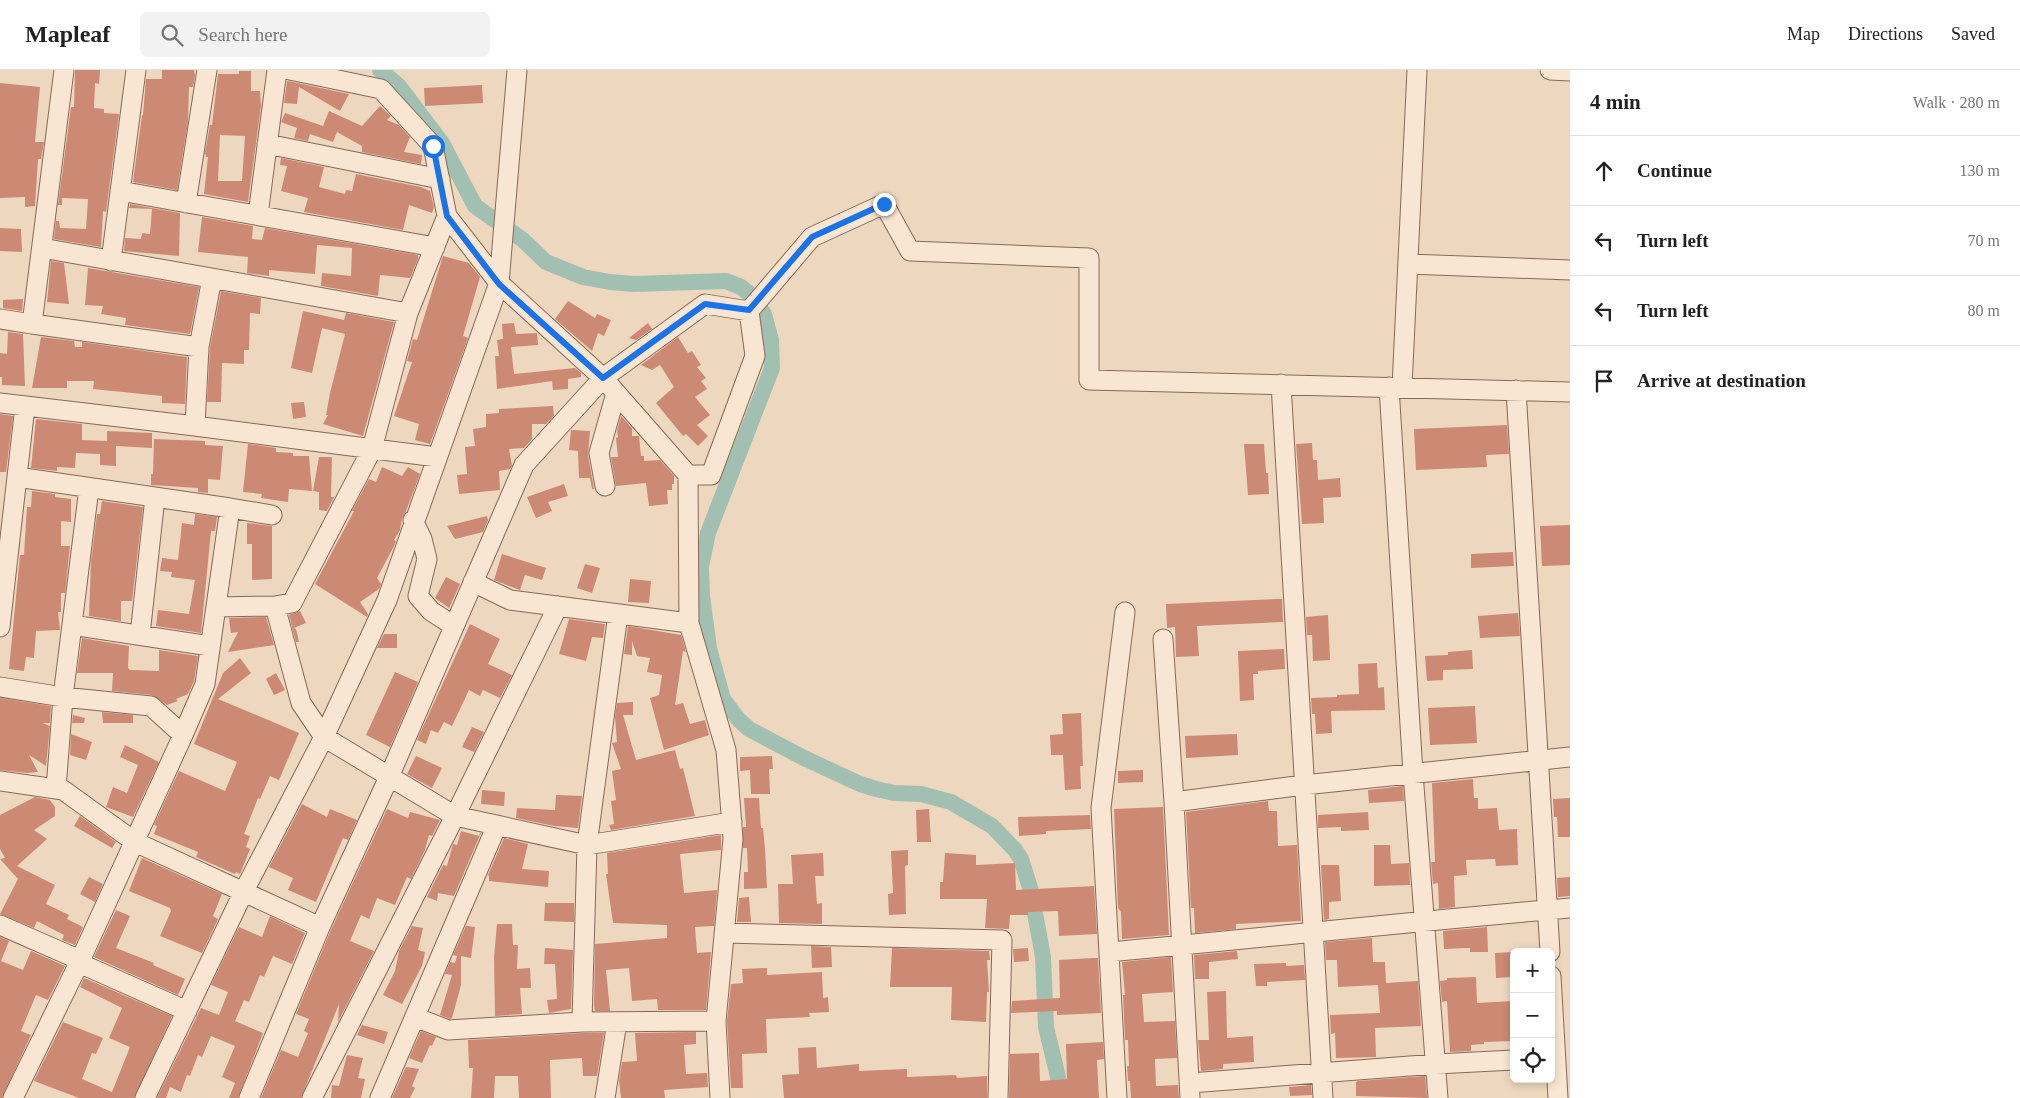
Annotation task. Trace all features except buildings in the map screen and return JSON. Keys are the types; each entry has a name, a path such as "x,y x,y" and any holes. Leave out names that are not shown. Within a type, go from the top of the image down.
{"street":[{"path":"32,324 64,70"},
{"path":"111,261 136,70"},
{"path":"186,203 207,70"},
{"path":"258,216 277,70"},
{"path":"290,70 381,89 433,146 447,216 499,284 603,378 688,476 688,623 726,750 733,839 716,1021 720,1098"},
{"path":"145,1098 244,891 324,737 386,600 413,520 499,284 517,70"},
{"path":"1417,70 1408,264 1395,387 1413,773 1438,1098"},
{"path":"1550,70 1570,71"},
{"path":"267,144 440,179"},
{"path":"120,191 435,247"},
{"path":"688,476 711,476 755,356 750,310 812,237 884,204 910,251 1089,258 1089,380 1570,392"},
{"path":"216,607 275,606 292,603 372,449 408,313 447,216"},
{"path":"42,248 408,313"},
{"path":"1408,264 1570,270"},
{"path":"195,426 199,347 212,278"},
{"path":"249,1098 320,927 389,777 524,464 603,378 705,304 750,310"},
{"path":"0,320 199,347"},
{"path":"1281,384 1323,1098"},
{"path":"1516,390 1550,948"},
{"path":"605,486 599,453 616,393"},
{"path":"0,403 437,457"},
{"path":"0,627 26,406"},
{"path":"17,477 272,515"},
{"path":"56,789 63,697 89,488"},
{"path":"140,636 155,497"},
{"path":"13,1098 79,962 205,684 230,508"},
{"path":"413,520 422,539 427,559 418,596 430,611 454,626"},
{"path":"473,582 510,600 688,623"},
{"path":"275,606 301,703 324,737 455,816 587,845 732,822"},
{"path":"312,1098 455,816 558,606"},
{"path":"1117,1098 1101,808 1125,612"},
{"path":"582,1022 587,845 618,614"},
{"path":"72,625 210,646"},
{"path":"1163,639 1190,1091 1321,1073 1510,1060"},
{"path":"0,687 63,697 151,706 183,735"},
{"path":"1174,802 1304,785 1570,757"},
{"path":"0,781 64,790 134,841 320,927"},
{"path":"380,1098 497,826"},
{"path":"1108,952 1313,933 1425,920 1570,908"},
{"path":"0,925 186,1011"},
{"path":"724,933 1002,940 998,1098"},
{"path":"1552,993 1553,1038"},
{"path":"415,1017 448,1030 582,1022 716,1021"},
{"path":"605,1098 617,1022"},
{"path":"1555,1068 1558,1098"}],"waterway":[{"path":"380,70 399,86 442,143 475,206 523,240 546,262 583,277 610,282 634,284 726,281 741,287 752,296 764,314 771,340 772,368 708,533 701,567 702,596 709,648 723,699 739,720 749,729 804,758 860,784 876,789 894,793 921,794 951,802 992,826 1015,850 1021,859 1031,891 1043,957 1046,1027 1058,1077 1060,1098"}],"route":[{"path":"433,146 447,216 499,284 603,378 705,304 749,310 812,237 884,204"}]}
